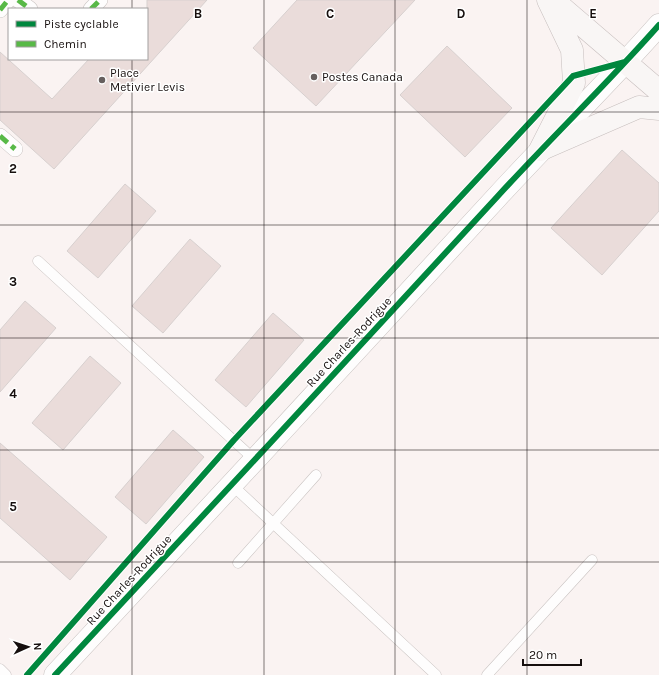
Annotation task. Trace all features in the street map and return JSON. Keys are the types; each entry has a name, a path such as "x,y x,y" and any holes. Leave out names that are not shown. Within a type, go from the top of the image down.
{"main road":[{"path":"540,150 574,83 572,50 548,0"},
{"path":"552,0 659,92"},
{"path":"540,150 639,107 659,109"}],"street":[{"path":"0,10 8,0"},
{"path":"18,0 29,8"},
{"path":"92,8 100,0"},
{"name":"Rue Charles-Rodrigue","path":"55,675 256,460 540,150 659,25"},
{"path":"0,136 15,149"}],"lane":[{"path":"38,261 256,460"},
{"path":"238,563 316,475"},
{"path":"232,485 436,675"},
{"path":"487,675 592,560"},
{"path":"0,669 6,675"}],"building":[{"name":"Place Metivier Levis","path":"147,0 207,0 54,169 0,120 0,52 52,99 88,60 148,60"},
{"name":"Postes Canada","path":"297,0 415,0 316,106 253,48"},
{"path":"447,46 512,108 465,157 400,95"},
{"path":"622,150 659,183 659,211 602,275 551,228"},
{"path":"125,184 156,211 98,278 67,251"},
{"path":"190,239 221,266 163,333 132,306"},
{"path":"25,301 56,328 0,392 0,330"},
{"path":"273,313 304,340 246,407 215,380"},
{"path":"90,356 121,383 63,450 32,423"},
{"path":"173,430 204,457 146,524 115,497"},
{"path":"0,443 107,537 70,580 0,518"}],"marked path":[{"path":"0,10 8,0"},
{"path":"18,0 29,8"},
{"path":"92,8 100,0"},
{"path":"0,136 15,149"}],"cycle path":[{"path":"55,675 517,175 619,69 659,25"},
{"path":"27,675 234,440 573,76 625,62"}],"place":[{"name":"Postes Canada","path":"314,77"},
{"name":"Place Metivier Levis","path":"102,80"}]}
